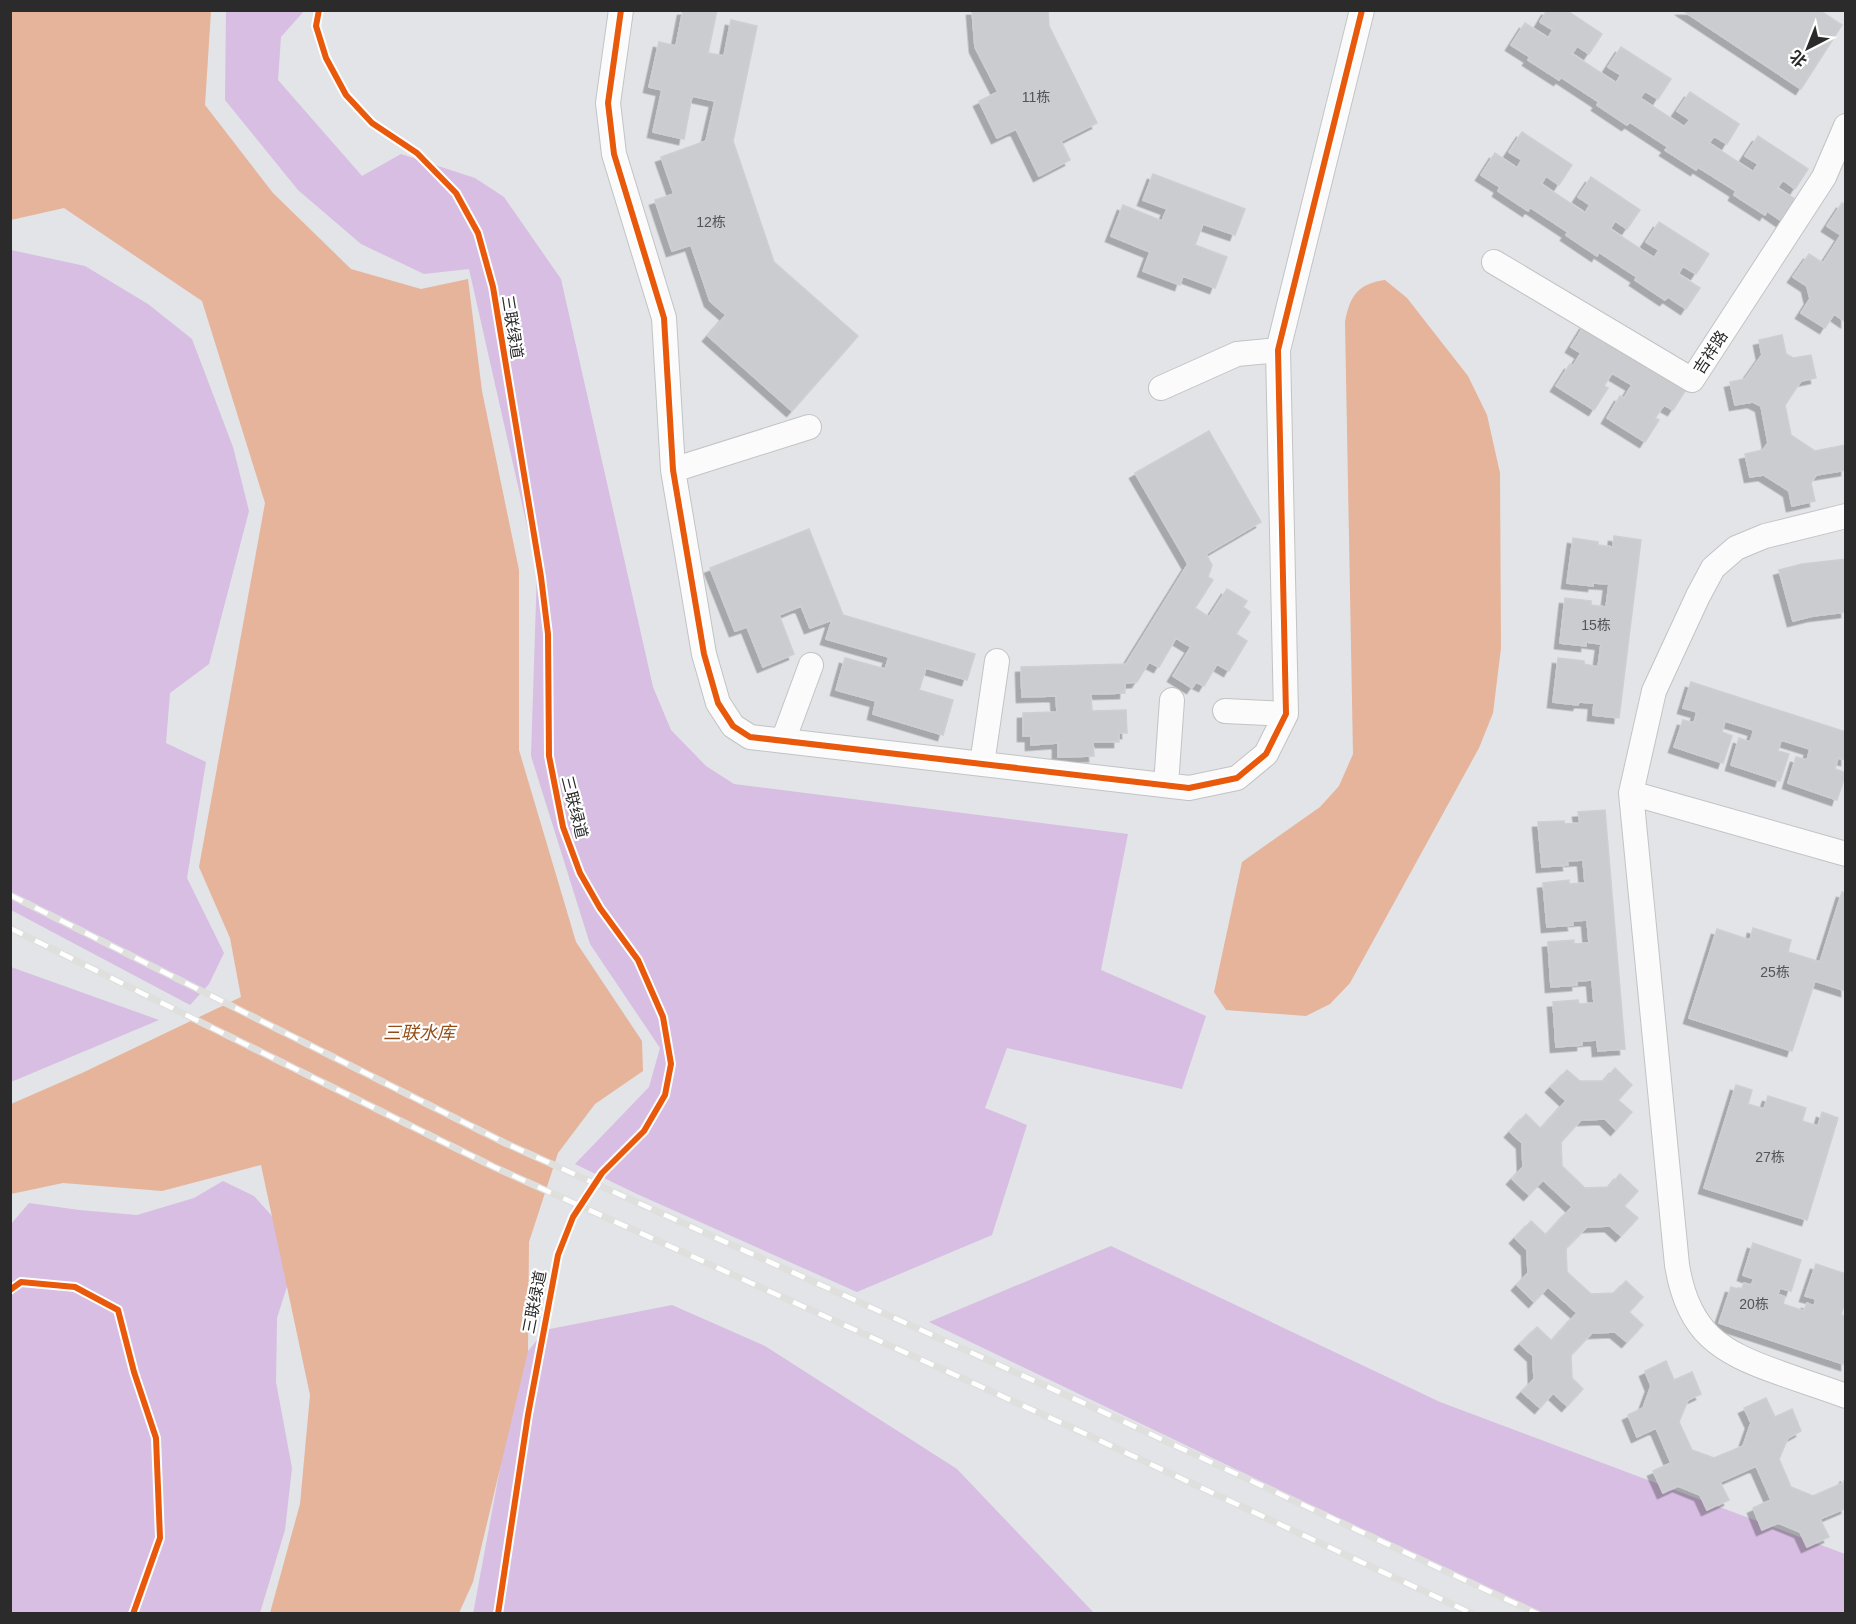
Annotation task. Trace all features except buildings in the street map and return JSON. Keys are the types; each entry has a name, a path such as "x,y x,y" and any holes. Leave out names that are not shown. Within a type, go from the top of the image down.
{"street":[{"path":"621,10 608,103 614,154 664,318 673,470 704,654 718,703 733,726 750,737 1189,788 1237,778 1266,754 1286,714 1278,350 1362,10"},
{"name":"吉祥路","path":"1494,262 1692,380 1824,177 1845,126"},
{"path":"1161,388 1237,354 1278,350"},
{"path":"673,470 809,427"},
{"path":"1845,516 1765,536 1736,548 1713,568 1654,691 1631,793 1677,1265 1685,1301 1693,1317 1704,1331 1731,1354 1747,1362 1845,1396"},
{"path":"982,764 996,661"},
{"path":"783,741 811,665"},
{"path":"1166,785 1172,700"},
{"path":"1225,711 1286,714"},
{"path":"1631,793 1845,854"}],"shaded area":[{"path":"226,11 304,11 281,37 278,80 362,176 401,154 475,178 504,197 561,279 653,687 671,730 706,766 734,784 1128,834 1101,970 1206,1016 1182,1089 1007,1048 985,1108 1027,1125 992,1235 857,1292 575,1164 649,1087 660,1048 590,944 531,756 537,570 469,269 424,274 361,244 298,190 225,100"},
{"path":"11,250 85,266 148,304 192,339 233,447 249,511 209,664 170,693 166,743 206,762 187,878 224,953 209,984 190,1005 11,910"},
{"path":"11,967 159,1020 11,1082"},
{"path":"223,1181 254,1196 279,1224 291,1274 277,1318 276,1382 292,1468 285,1530 260,1613 11,1614 11,1224 29,1203 137,1215 194,1198"},
{"path":"1111,1246 1440,1402 1845,1554 1845,1613 1536,1613 929,1322"},
{"path":"672,1305 765,1346 957,1469 1094,1613 473,1614 520,1361 545,1330"}],"water":[{"name":"三联水库","path":"11,10 211,11 205,105 273,193 351,269 421,289 468,279 482,391 519,570 519,750 576,942 642,1041 643,1071 595,1104 558,1153 529,1242 528,1351 473,1582 459,1613 270,1613 300,1504 310,1395 261,1165 162,1191 63,1183 11,1194 11,1104 82,1073 241,997 230,938 199,867 265,503 202,301 64,208 11,220"},
{"path":"1385,280 1407,298 1468,376 1487,415 1500,473 1501,648 1493,713 1479,748 1350,983 1330,1004 1306,1016 1226,1010 1214,992 1242,862 1320,807 1339,786 1353,754 1345,322 1357,292 1368,284"}],"railway":[{"path":"10,895 505,1143 1088,1405 1538,1614"},
{"path":"10,928 494,1167 1077,1430 1473,1614"}],"cycle path":[{"name":"三联绿道","path":"319,10 316,26 326,58 346,95 372,123 417,153 456,193 478,233 493,287 541,577 548,634 549,756 563,827 580,873 600,908 638,960 663,1017 671,1064 665,1095 644,1131 602,1173 573,1217 558,1255 528,1415 498,1614"},
{"path":"621,10 608,103 614,154 664,318 673,470 704,654 718,703 733,726 750,737 1189,788 1237,778 1266,754 1286,714 1278,350 1362,10"},
{"path":"10,1290 21,1282 75,1287 118,1310 134,1372 156,1438 160,1538 133,1614"}]}
